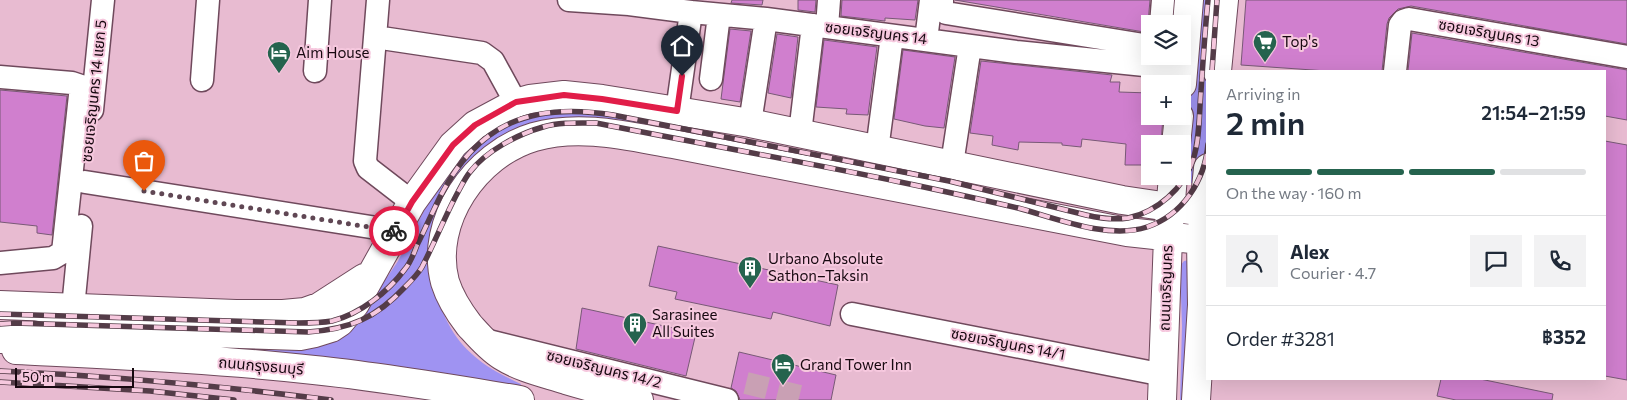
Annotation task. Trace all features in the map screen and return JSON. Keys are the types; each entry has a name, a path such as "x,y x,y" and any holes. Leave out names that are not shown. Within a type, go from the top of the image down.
{"main road":[{"path":"1183,75 1189,0"},
{"path":"1217,70 1224,0"},
{"path":"0,339 70,331 116,330 282,336 315,333 331,328 340,322 358,300 412,202 453,145 475,125 516,102 564,95 602,99 750,123 1122,200 1203,212"},
{"path":"673,144 677,111"},
{"path":"632,398 528,369 501,356 481,339 463,316 452,299 445,281 443,239 450,215 461,195 474,178 504,151 532,138 555,132 580,130 608,133 1127,232 1201,240"},
{"name":"ถนนเจริญนคร","path":"1163,387 1168,237 1172,185"},
{"path":"1196,400 1202,306 1201,240 1206,186"},
{"path":"0,305 283,314 305,312 319,307 374,272"},
{"name":"ถนนกรุงธนบุรี","path":"0,350 166,358 315,370 439,386 520,400"}],"street":[{"name":"ซอยเจริญนคร 14 แยก 5","path":"73,308 85,182 88,86 103,0"},
{"path":"202,80 208,0"},
{"path":"315,71 320,0"},
{"path":"378,0 365,161 368,168 412,202"},
{"name":"ซอยเจริญนคร 14","path":"569,0 640,3 690,12 766,19 1070,58 1177,75"},
{"path":"800,133 820,26 829,0"},
{"path":"926,40 931,0"},
{"path":"942,0 942,9 946,13 1141,45"},
{"path":"1162,15 1163,0"},
{"path":"677,111 690,12"},
{"path":"711,79 719,15"},
{"path":"750,123 766,19"},
{"name":"ซอยเจริญนคร 13","path":"1395,70 1400,26 1405,19 1627,57"},
{"path":"1070,58 1073,34"},
{"path":"877,150 892,36"},
{"path":"375,37 482,54 493,61 516,102"},
{"path":"952,164 970,46"},
{"path":"0,77 88,86 63,252 53,258 0,263"},
{"path":"85,182 396,231"},
{"name":"ซอยเจริญนคร 14/1","path":"852,314 1163,387"},
{"name":"ซอยเจริญนคร 14/2","path":"481,339 727,400"}],"shaded area":[{"path":"1196,0 1221,0 1211,46 1208,70 1206,70 1206,164 1202,185 1191,183 1191,135 1184,135 1185,125 1191,125 1190,75"},
{"path":"569,103 654,120 655,131 591,125 484,161 435,287 446,319 462,344 488,367 521,384 519,389 179,343 354,326 398,261 441,178 460,151 512,116"},
{"path":"1190,260 1185,400 1180,400 1182,326 1180,266 1184,261"}],"building":[{"path":"732,0 763,0 762,5 731,3"},
{"path":"798,0 816,0 815,12 798,10"},
{"path":"842,0 918,0 915,20 885,18 885,21 841,16"},
{"path":"955,0 1150,0 1149,15 1141,15 1141,31"},
{"path":"1246,0 1627,0 1627,44 1411,6 1398,9 1389,18 1382,70 1313,70 1241,65"},
{"path":"730,29 751,31 740,102 721,99"},
{"path":"1412,33 1627,70 1627,120 1606,116 1606,70 1408,70"},
{"path":"777,34 798,37 791,98 768,93"},
{"path":"824,40 877,47 868,115 846,114 847,109 816,107"},
{"path":"903,50 955,57 944,128 894,119"},
{"path":"981,61 1112,75 1110,82 1120,82 1119,92 1141,93 1141,125 1162,125 1162,135 1141,135 1141,165 1125,165 1126,144 1082,139 1081,147 1062,145 1062,143 1019,142 1018,150 992,145 993,136 970,133"},
{"path":"0,90 67,96 52,235 37,233 37,226 0,222"},
{"path":"1606,141 1627,145 1627,380 1606,376"},
{"name":"Urbano Absolute Sathon–Taksin","path":"658,246 838,285 830,326 773,312 771,319 675,299 677,292 649,286"},
{"name":"Sarasinee All Suites","path":"582,308 696,333 686,376 576,349"},
{"name":"Grand Tower Inn","path":"739,352 836,375 831,400 740,400 736,391 731,388"},
{"path":"1441,380 1485,380 1553,394 1552,400 1456,400 1437,396"}],"tunnel":[{"path":"746,383 808,398"}],"railway":[{"path":"0,314 298,323 328,322 342,318 373,301 398,278 412,257 440,197 455,171 472,151 490,135 511,123 533,115 558,112 613,115 949,181 1091,216 1112,219 1128,218 1149,210 1168,197 1183,180 1193,160 1198,135 1208,0"},
{"path":"1212,70 1217,0"},
{"path":"0,324 308,332 350,325 384,307 412,280 427,258 458,192 477,164 503,144 533,130 556,124 596,123 915,185 1018,208 1082,226 1116,231 1147,227 1171,214 1181,205 1197,183 1206,157"},
{"path":"0,371 166,382 331,400"},
{"path":"0,382 150,391 234,400"}],"way so far":[{"path":"144,191 394,231"}],"place":[{"name":"Top's","path":"1265,63"},
{"name":"Aim House","path":"279,74"},
{"name":"Urbano Absolute Sathon–Taksin","path":"750,289"},
{"name":"Sarasinee All Suites","path":"635,345"},
{"name":"Grand Tower Inn","path":"783,386"}],"route":[{"path":"394,231 396,231 412,202 453,145 475,125 516,102 564,95 677,111 682,76"}]}
